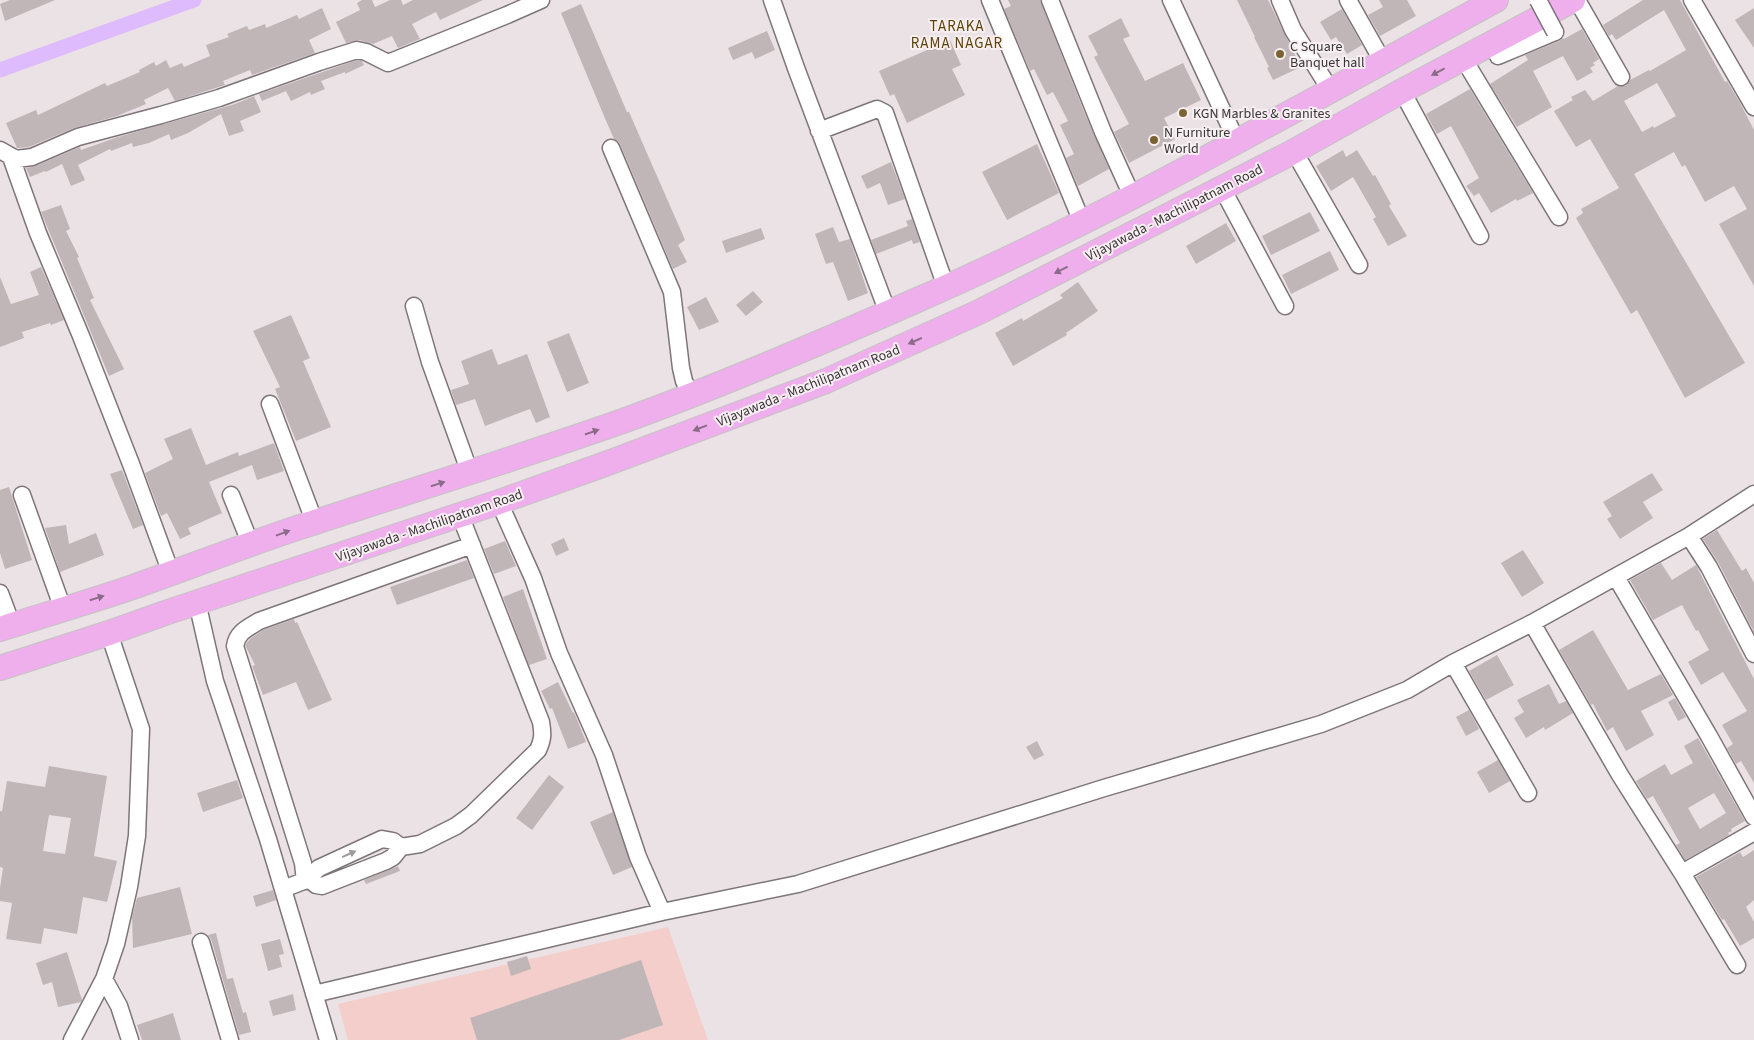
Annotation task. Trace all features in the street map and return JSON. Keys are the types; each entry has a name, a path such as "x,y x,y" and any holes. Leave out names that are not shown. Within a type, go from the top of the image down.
{"highway":[{"path":"6,627 616,424 888,313 1082,222 1237,142 1496,0"},
{"name":"Vijayawada - Machilipatnam Road","path":"0,668 499,502 626,456 843,373 980,312 1294,151 1573,0"}],"street":[{"path":"6,154 16,159 32,157 78,137 219,98 357,50 366,52 388,63 462,34 540,0"},
{"path":"772,0 888,313"},
{"path":"990,0 1082,222"},
{"path":"1050,0 1103,132 1132,196"},
{"path":"1171,0 1237,142"},
{"path":"1280,0 1292,30 1330,91"},
{"path":"1348,0 1383,62"},
{"path":"1498,56 1555,32 1538,0"},
{"path":"1577,0 1621,76"},
{"path":"1692,0 1754,107"},
{"path":"1463,58 1559,217"},
{"path":"1402,91 1480,236"},
{"path":"819,131 877,109 885,113 946,287"},
{"path":"611,148 672,292 681,368 684,381 691,395"},
{"path":"1294,151 1360,265"},
{"path":"6,154 81,336 172,573"},
{"path":"1222,188 1285,306"},
{"path":"414,306 430,362 470,473"},
{"path":"270,404 315,523"},
{"path":"314,994 662,912 798,884 1104,788 1321,724 1407,690 1453,663 1532,623 1689,536 1754,494"},
{"path":"22,495 63,609"},
{"path":"231,495 251,545"},
{"path":"499,502 533,578 559,652 604,755 638,857 662,912"},
{"path":"283,889 307,880 319,868 382,839 393,840 401,847 420,844 456,826 471,815 538,750 543,733 541,722 460,515"},
{"path":"1689,536 1709,567 1754,654"},
{"path":"307,880 236,646 236,639 240,633 259,621 472,545"},
{"path":"1616,577 1754,817"},
{"path":"0,593 6,627"},
{"path":"197,602 215,681 268,839 328,1040"},
{"path":"1532,623 1620,775 1737,965"},
{"path":"72,1040 104,979 116,944 138,836 141,729 109,633"},
{"path":"1453,663 1528,793"},
{"path":"1682,873 1754,832"},
{"path":"202,942 230,1040"},
{"path":"104,979 119,1006 130,1040"}],"shaded area":[{"path":"668,927 708,1040 348,1040 338,1004"}],"building":[{"path":"10,0 55,0 5,21 0,4"},
{"path":"362,0 372,0 375,7 390,0 401,0 403,5 413,0 483,0 440,20 436,12 412,24 420,39 398,48 392,36 373,44 359,40 346,43 336,22 360,10 357,3"},
{"path":"1008,0 1040,0 1109,169 1078,186 1066,158 1074,154 1060,125 1068,121 1053,92 1047,95 1034,69 1030,71 1004,9 1011,6"},
{"path":"1237,0 1268,0 1301,67 1273,80 1267,68 1269,67"},
{"path":"1379,0 1407,0 1416,16 1380,36 1368,15 1383,7"},
{"path":"1643,0 1680,0 1754,130 1754,286 1719,224 1747,209 1734,186 1705,202 1685,165 1682,167 1674,152 1634,174 1745,363 1685,398 1637,310 1631,314 1576,218 1583,213 1581,209 1619,188 1590,139 1576,147 1554,111 1573,100 1571,97 1585,90 1593,101 1618,86 1626,86 1630,80 1650,71 1686,50 1664,10 1616,40 1612,34 1609,36 1603,25","holes":["1657,83 1676,116 1642,132 1624,101"]},
{"path":"581,4 685,240 678,245 687,262 673,269 620,144 614,139 561,13"},
{"path":"322,8 331,29 309,40 315,53 252,75 250,70 223,81 225,85 175,101 168,88 144,100 146,104 117,116 74,128 29,147 17,148 6,123 36,110 38,115 105,83 107,86 140,72 139,70 154,62 156,66 166,60 170,68 182,63 184,67 210,56 206,45 229,37 227,34 247,26 249,30 265,24 266,28 297,15 299,19"},
{"path":"1754,8 1754,48 1735,20"},
{"path":"1342,9 1362,45 1347,54 1336,37 1331,40 1320,22"},
{"path":"1121,18 1130,36 1123,39 1145,81 1183,63 1201,100 1164,118 1175,139 1129,163 1114,132 1129,124 1094,57 1098,55 1088,36"},
{"path":"1582,29 1599,59 1590,68 1593,72 1577,81 1563,56 1533,71 1552,107 1517,127 1490,84 1528,60 1525,55 1564,39"},
{"path":"767,31 775,50 755,59 752,52 733,60 728,48"},
{"path":"950,40 961,65 952,69 965,95 907,123 894,94 890,96 879,71"},
{"path":"357,60 362,61 364,65 345,74 345,72 321,81 325,89 311,95 310,92 291,101 286,91 262,101 259,94"},
{"path":"1470,89 1533,193 1517,201 1516,199 1491,213 1479,193 1474,196 1466,186 1479,178 1451,126 1437,134 1426,114"},
{"path":"254,96 261,112 240,121 244,131 229,136 221,114 188,133 171,140 169,134 149,143 133,147 132,143 111,151 110,149 78,165 85,180 71,186 62,164 30,177 26,168 36,166 80,147 81,150 118,137 235,104"},
{"path":"1037,144 1059,193 1007,220 982,172"},
{"path":"1343,150 1346,157 1357,150 1373,176 1375,175 1391,204 1389,206 1407,236 1388,246 1373,219 1376,217 1353,177 1331,191 1316,166"},
{"path":"891,162 905,199 888,205 880,183 867,189 861,176"},
{"path":"61,205 70,229 66,231 79,257 77,258 94,298 90,300 124,369 109,376 41,212"},
{"path":"1310,212 1320,231 1271,255 1262,236"},
{"path":"912,219 920,242 913,244 912,240 876,254 871,240 908,226 906,221"},
{"path":"1226,223 1236,241 1196,264 1186,246"},
{"path":"833,227 839,242 850,239 868,293 848,301 833,262 826,264 815,234"},
{"path":"761,228 765,239 726,253 722,241"},
{"path":"1330,251 1339,270 1291,294 1282,275"},
{"path":"41,267 64,320 22,332 24,338 0,347 0,277 11,304 39,295 30,272"},
{"path":"1078,282 1098,311 1066,333 1067,335 1013,366 995,333 1022,318 1023,321 1063,298 1060,295"},
{"path":"753,291 763,302 746,316 736,305"},
{"path":"706,297 719,322 699,330 687,307"},
{"path":"291,315 310,358 303,361 331,427 296,441 275,389 280,387 253,331"},
{"path":"569,333 589,383 567,392 547,342"},
{"path":"492,349 498,365 527,354 550,417 536,423 530,409 485,426 475,399 456,405 451,390 469,384 461,361"},
{"path":"191,428 206,465 238,452 239,456 274,443 284,471 257,480 252,465 209,482 222,513 188,528 191,534 180,539 167,513 161,516 145,473 173,459 164,439"},
{"path":"122,470 143,525 133,529 110,474"},
{"path":"1652,473 1663,490 1643,502 1653,518 1620,539 1607,519 1612,516 1603,502"},
{"path":"9,487 32,560 5,569 0,553 0,490"},
{"path":"66,525 69,544 96,533 104,555 60,572 45,528"},
{"path":"1717,530 1742,571 1746,568 1754,583 1754,632 1718,562 1703,539"},
{"path":"564,538 569,550 556,556 551,544"},
{"path":"505,541 516,566 494,574 484,549"},
{"path":"1523,550 1544,583 1522,597 1501,563"},
{"path":"467,560 474,578 397,605 390,587"},
{"path":"1661,563 1672,580 1696,565 1754,679 1754,783 1741,761 1736,764 1727,748 1733,744 1722,725 1747,711 1723,672 1701,685 1688,662 1709,650 1698,630 1696,631 1682,605 1653,620 1630,580"},
{"path":"523,589 547,659 529,665 503,597"},
{"path":"294,619 332,700 308,710 296,682 263,695 252,666 255,665 245,645 263,630"},
{"path":"1593,630 1628,690 1661,674 1673,695 1641,711 1654,735 1626,751 1613,727 1607,731 1593,704 1591,705 1559,650"},
{"path":"1497,655 1514,685 1486,700 1469,671"},
{"path":"558,682 574,712 586,742 568,749 552,708 550,709 541,691"},
{"path":"1549,684 1559,704 1566,701 1573,713 1545,730 1544,727 1526,738 1514,718 1524,712 1517,700"},
{"path":"1675,698 1686,717 1678,721 1668,702"},
{"path":"1469,710 1479,729 1466,736 1456,717"},
{"path":"1698,738 1745,821 1731,829 1732,831 1728,833 1729,835 1685,860 1676,845 1680,843 1653,796 1647,799 1636,781 1665,764 1671,775 1693,763 1684,746","holes":["1714,793 1726,813 1700,829 1688,808"]},
{"path":"1037,741 1044,755 1034,760 1026,747"},
{"path":"1498,760 1510,781 1489,793 1477,772"},
{"path":"49,766 107,776 94,856 117,861 107,902 83,897 77,934 44,928 41,944 6,939 12,903 0,901 3,868 0,867 0,811 2,811 7,781 45,787","holes":["49,815 71,818 65,854 43,851"]},
{"path":"549,775 564,787 532,830 516,818"},
{"path":"237,780 243,798 203,812 197,793"},
{"path":"613,812 632,867 613,875 590,822"},
{"path":"1754,850 1754,900 1746,907 1754,922 1754,938 1740,946 1696,877 1740,852 1743,857"},
{"path":"398,866 400,871 366,884 364,880"},
{"path":"180,887 192,934 133,948 132,917 137,898"},
{"path":"273,890 276,900 256,907 253,896"},
{"path":"216,933 227,979 233,978 243,1013 246,1012 251,1032 239,1035 211,939 208,935"},
{"path":"280,939 284,954 279,955 282,967 268,971 261,944"},
{"path":"67,952 82,1000 81,1002 58,1007 52,982 43,985 36,963"},
{"path":"527,956 531,969 511,976 507,962"},
{"path":"641,960 663,1025 619,1040 477,1040 470,1018"},
{"path":"293,994 296,1010 273,1016 269,1001"},
{"path":"173,1013 181,1040 142,1040 137,1025"}],"waterway":[{"path":"0,70 194,0"}],"place":[{"name":"C Square Banquet hall","path":"1280,54"},
{"name":"KGN Marbles & Granites","path":"1183,113"},
{"name":"N Furniture World","path":"1154,140"}],"district":[{"name":"TARAKA RAMA NAGAR","path":"957,34"}]}
